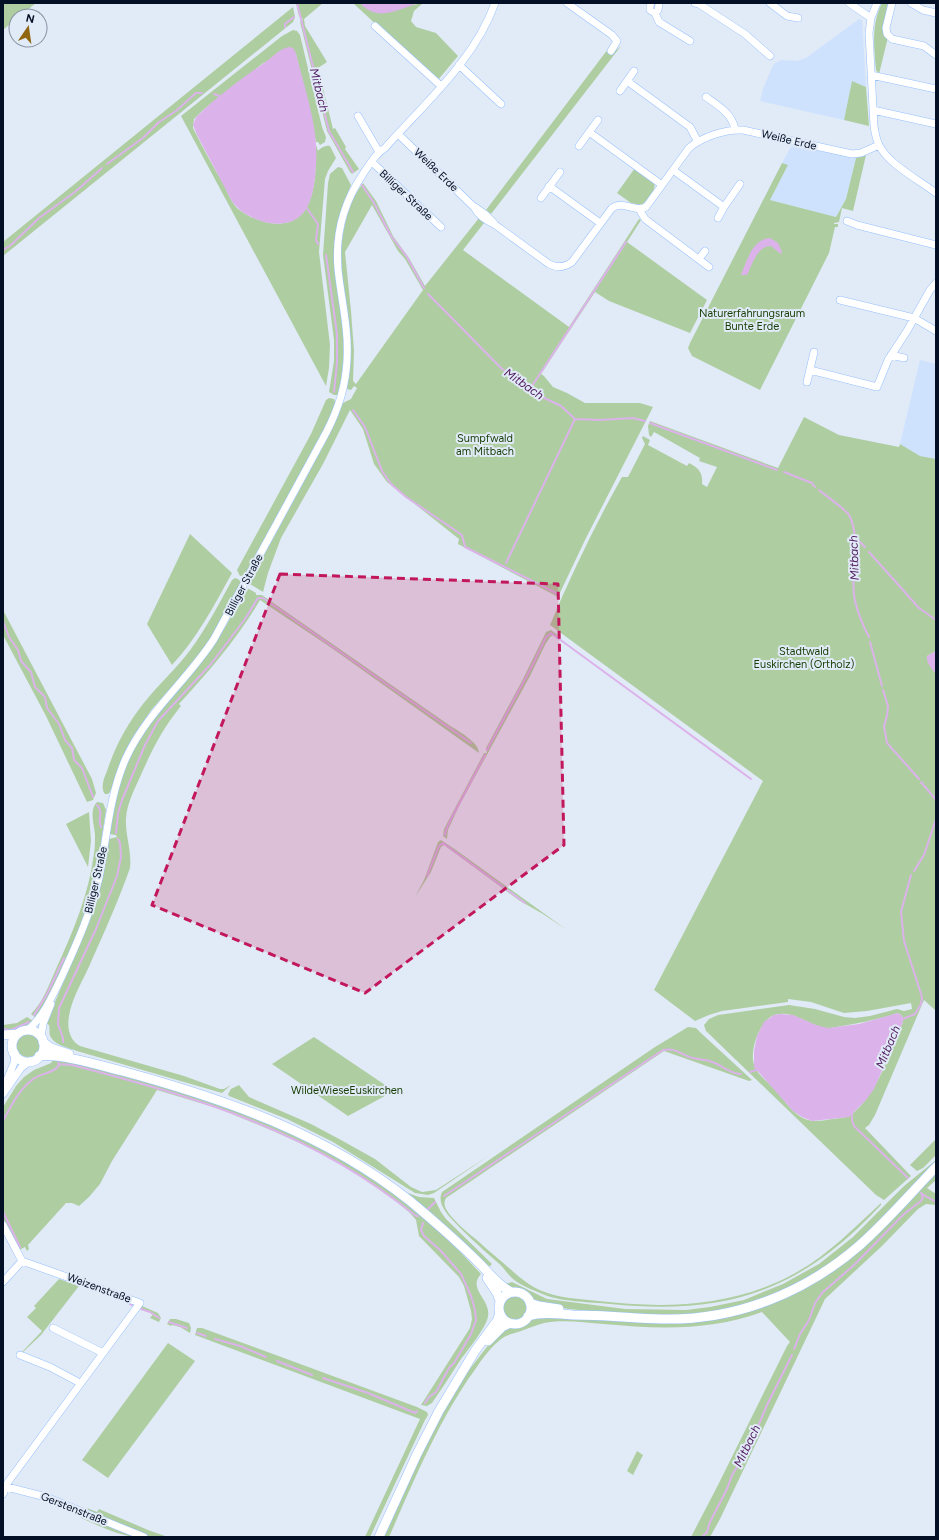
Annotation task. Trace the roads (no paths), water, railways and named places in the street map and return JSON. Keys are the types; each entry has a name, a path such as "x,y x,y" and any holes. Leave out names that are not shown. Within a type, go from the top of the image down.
{"main road":[{"path":"3,1035 17,1034 28,1030 36,1032 42,1040 55,1049 107,1067 164,1083 228,1104 275,1122 315,1140 362,1167 396,1191 436,1223 503,1288 511,1292 523,1294 530,1303 528,1316"},
{"path":"14,1052 13,1042 17,1034"},
{"path":"39,1056 43,1049 42,1040"},
{"path":"3,1042 22,1060 30,1061 39,1056 53,1056 107,1067"},
{"path":"466,1368 496,1333 504,1326 510,1323 521,1322 528,1316 538,1314 594,1315 654,1319 701,1317 736,1311 787,1293 829,1269 860,1244 936,1167"},
{"path":"466,1252 495,1290 500,1301"},
{"path":"510,1323 504,1319 500,1313 499,1307 500,1301 505,1295 511,1292"},
{"path":"530,1303 539,1306 594,1315"},
{"path":"379,1537 428,1432 476,1351 497,1321 500,1313"}],"street":[{"name":"Billiger Straße","path":"42,1040 43,1024 54,992 80,935 90,908 100,873 112,802 126,757 148,719 194,667 214,639 326,433 339,404 345,382 348,350 338,269 339,236 343,217 351,196 360,179 379,152 385,148 398,134 459,65 477,40 495,3"},
{"path":"567,3 612,35 617,41 611,51"},
{"path":"651,3 650,10 655,13 658,22 690,41"},
{"path":"655,13 658,10 659,3"},
{"path":"695,3 699,4 745,34 770,56"},
{"path":"770,3 787,16 798,18"},
{"path":"849,3 871,18"},
{"path":"877,3 871,18 869,39 875,133 879,145 891,160 936,192"},
{"path":"892,3 886,28 892,39 924,46 936,55"},
{"path":"912,3 923,10 936,13"},
{"path":"375,26 440,86"},
{"path":"459,65 500,104"},
{"path":"620,91 634,71"},
{"path":"872,75 936,89"},
{"path":"627,81 690,127 698,142"},
{"path":"706,98 727,112 736,129"},
{"path":"873,110 936,124"},
{"name":"Billiger Straße","path":"358,116 379,152"},
{"path":"579,146 598,120"},
{"name":"Weiße Erde","path":"398,134 474,207 478,214 549,264 559,267 566,266 572,262 612,208 623,204 639,209 644,208 648,205 690,148 698,142 721,133 736,129 852,154 861,153 879,145"},
{"path":"589,132 662,185"},
{"name":"Billiger Straße","path":"372,162 441,227"},
{"path":"673,170 724,207"},
{"path":"541,198 560,172"},
{"path":"718,218 740,184"},
{"path":"549,186 600,223"},
{"path":"639,209 645,219 709,267"},
{"path":"847,221 857,226 936,245"},
{"path":"699,259 705,252"},
{"path":"810,370 877,387 883,369 930,290 936,283"},
{"path":"840,300 914,318 936,331"},
{"path":"807,382 814,352"},
{"path":"891,355 904,358"},
{"name":"Billiger Straße","path":"28,1030 35,1024 54,992"},
{"path":"3,1090 14,1063 14,1052"},
{"path":"3,1094 21,1068 30,1061"},
{"path":"3,1225 22,1261 3,1282"},
{"name":"Weizenstraße","path":"4,1489 80,1383 140,1303 22,1261"},
{"path":"56,1331 103,1352"},
{"path":"20,1355 50,1367 80,1383"},
{"name":"Gerstenstraße","path":"4,1489 46,1497 144,1537"}],"water":[{"path":"360,3 419,3 396,11 381,13 367,9"},
{"path":"290,47 294,49 296,54 313,123 316,151 315,177 311,199 307,208 301,215 293,221 282,224 269,223 248,215 233,203 193,125 196,117 204,109 280,51"},
{"path":"770,238 778,243 782,252 781,254 771,246 762,249 747,275 741,275 754,246 764,239"},
{"path":"936,651 936,674 927,661 927,656"},
{"path":"898,1013 902,1016 903,1022 874,1089 866,1100 849,1117 812,1121 802,1117 793,1111 754,1067 754,1051 757,1036 764,1022 774,1015 793,1015 816,1025 828,1028 859,1024"}],"waterway":[{"name":"Mitbach","path":"297,3 329,131 353,172"},
{"path":"285,27 285,24 294,17"},
{"path":"107,164 143,138 159,122 176,111 196,93 202,93"},
{"path":"214,94 222,97"},
{"path":"3,250 11,245 39,218 75,192 102,168"},
{"name":"Mitbach","path":"362,185 374,203 391,236 407,257 424,288"},
{"path":"306,207 318,224 316,240 318,244"},
{"path":"532,386 626,242"},
{"path":"326,255 337,334 337,362 334,392"},
{"name":"Mitbach","path":"428,294 502,369 532,386 536,394 561,406 575,419 599,420 633,418 645,421"},
{"path":"353,410 365,427 382,471 391,484 406,497 462,535 465,547 558,594"},
{"path":"506,563 575,419"},
{"name":"Mitbach","path":"650,423 777,470"},
{"name":"Mitbach","path":"784,472 812,483 815,487"},
{"name":"Mitbach","path":"819,490 840,506 849,515 853,524 855,535 853,580 855,601 869,637"},
{"path":"855,537 865,547"},
{"path":"869,552 919,608 936,620"},
{"path":"116,833 118,813 122,800 145,745 158,721 211,664 245,619 258,598 263,598 471,743"},
{"path":"3,621 9,637 18,650 21,661 31,672 35,687 45,697 47,708 59,724 65,740 72,748 74,760 82,768 93,797"},
{"path":"487,750 546,637 551,633 751,779"},
{"name":"Mitbach","path":"870,642 882,686"},
{"name":"Mitbach","path":"883,690 888,706 884,726 887,743 919,779"},
{"path":"445,835 451,819 485,755"},
{"name":"Mitbach","path":"921,782 936,800"},
{"path":"97,805 100,810 101,827"},
{"name":"Mitbach","path":"914,871 924,855 936,819"},
{"path":"63,1042 58,1024 59,1008 96,929 117,876 121,857 120,843 118,839"},
{"path":"427,876 439,846 443,843 525,903"},
{"name":"Mitbach","path":"900,1020 915,1014 921,1004 922,997 904,941 901,912 911,875"},
{"path":"34,1015 47,994 64,958"},
{"path":"3,1029 11,1030 29,1022"},
{"path":"444,1196 663,1050 668,1049 689,1057 710,1061 733,1073 741,1074"},
{"path":"3,1121 15,1099 27,1084 38,1076 57,1068 59,1065 58,1062"},
{"path":"59,1064 72,1065 119,1077 209,1105 253,1121 336,1161 377,1186 418,1216"},
{"path":"750,1072 759,1069"},
{"name":"Mitbach","path":"852,1112 854,1126 908,1178"},
{"name":"Mitbach","path":"794,1349 800,1334 809,1320 815,1303 822,1293 854,1265 904,1214 921,1201 923,1197 921,1193"},
{"path":"922,1194 936,1202"},
{"path":"428,1209 435,1202"},
{"path":"3,1212 20,1247"},
{"path":"423,1223 421,1230 424,1236 440,1250 461,1274 471,1296 476,1320 471,1334 454,1363 449,1368 436,1392 429,1397 425,1403"},
{"path":"141,1309 150,1312 159,1318"},
{"path":"169,1322 187,1328"},
{"path":"197,1333 206,1336"},
{"path":"215,1339 240,1346 266,1357"},
{"name":"Mitbach","path":"702,1537 707,1532 710,1522 727,1489 732,1475 749,1448 767,1405 792,1355"},
{"path":"277,1361 312,1375"},
{"path":"323,1378 368,1393 415,1413 417,1411"}],"park label":[{"name":"Naturerfahrungsraum Bunte Erde","path":"752,319"},
{"name":"Sumpfwald am Mitbach","path":"485,444"},
{"name":"Stadtwald Euskirchen (Ortholz)","path":"804,657"},
{"name":"WildeWieseEuskirchen","path":"347,1090"}]}
